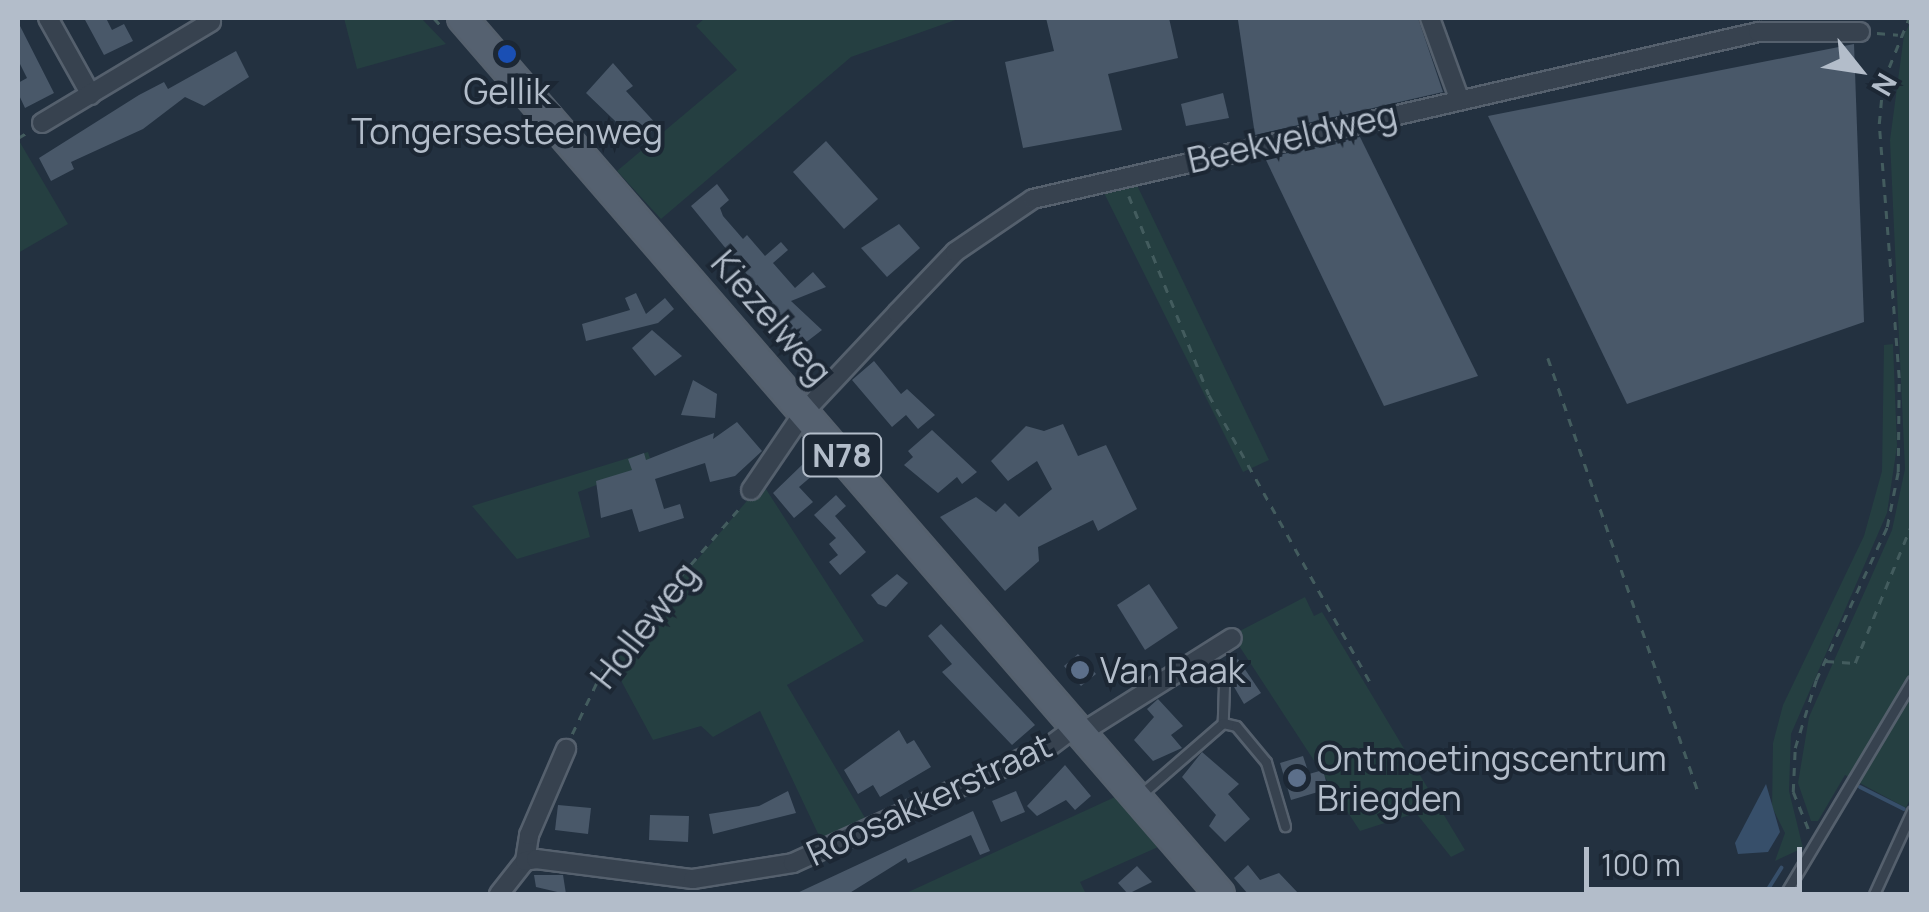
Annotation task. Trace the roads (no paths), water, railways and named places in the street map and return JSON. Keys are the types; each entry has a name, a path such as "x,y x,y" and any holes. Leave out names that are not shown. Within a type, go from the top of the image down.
{"main road":[{"name":"Kiezelweg","path":"462,18 1220,894"}],"street":[{"path":"48,18 91,95"},
{"path":"1430,18 1459,98"},
{"path":"42,123 211,22"},
{"name":"Beekveldweg","path":"804,412 956,252 994,221 1033,199 1758,32 1860,32"},
{"path":"751,490 804,412"},
{"name":"Roosakkerstraat","path":"526,861 693,878 770,869 938,800 1050,746 1232,638"},
{"path":"499,894 526,861 528,835 566,749"}],"lane":[{"path":"1137,798 1224,723 1224,686 1213,668 1196,661"},
{"path":"1784,894 1912,681"},
{"path":"1224,723 1236,726 1266,762 1285,826"},
{"path":"1874,894 1912,811"}],"water":[{"path":"1766,784 1780,832 1768,852 1738,854 1735,843"}],"waterway":[{"path":"1860,787 1904,809"},
{"path":"1765,894 1781,868"}],"place":[{"name":"Gellik Tongersesteenweg","path":"507,54"},
{"name":"Van Raak","path":"1080,670"},
{"name":"Ontmoetingscentrum Briegden","path":"1297,778"}]}
